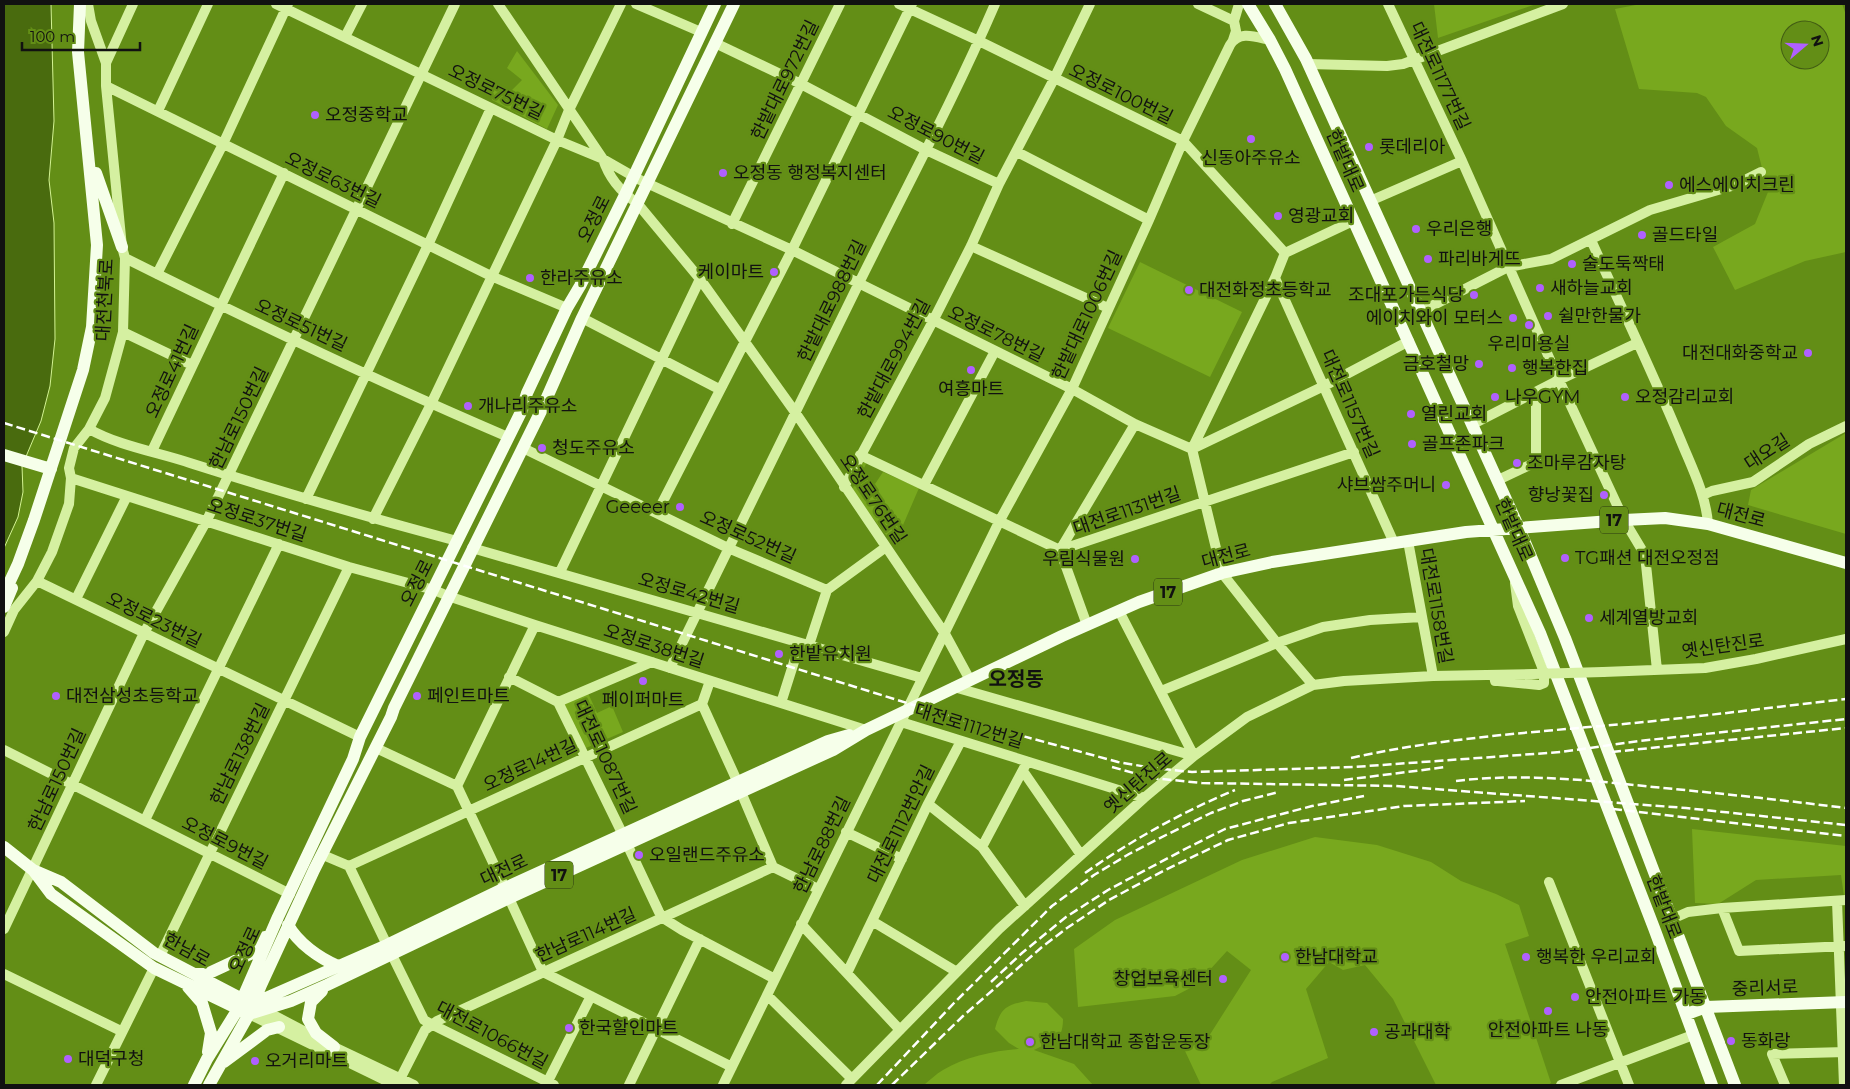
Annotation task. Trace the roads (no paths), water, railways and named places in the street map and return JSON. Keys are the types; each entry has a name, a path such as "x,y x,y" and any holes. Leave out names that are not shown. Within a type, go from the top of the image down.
{"main road":[{"path":"4,594 18,564 51,469 83,370 92,327 97,246 78,52 80,4"},
{"name":"오정로","path":"249,1007 275,926 353,759 360,737 522,410 527,393 567,308 625,196 715,4"},
{"name":"오정로","path":"249,1007 448,596 523,448 582,318 734,4"},
{"name":"한밭대로","path":"1248,4 1285,69 1352,221 1514,572 1546,649 1712,1085"},
{"name":"한밭대로","path":"1275,4 1290,28 1308,64 1519,528 1564,638 1735,1085"},
{"path":"89,154 124,252"},
{"path":"4,455 51,469"},
{"name":"대전로","path":"249,1007 291,1002 327,985 389,950 507,893 739,787 828,741 866,730 1119,611 1159,595 1222,574 1272,562 1466,532 1665,518 1708,524 1846,563"},
{"path":"4,607 24,560 34,520"},
{"name":"한남로","path":"4,847 33,870 60,882 189,978"},
{"name":"한남로","path":"33,870 51,894 154,968 189,978 249,1007"},
{"path":"288,925 293,934 324,960 338,966"},
{"path":"207,1059 211,1033 202,1003 189,978 207,974 250,954 275,926"},
{"name":"대전로","path":"249,1007 338,966 389,950"},
{"path":"327,985 311,1002 308,1019 316,1033 334,1048"},
{"name":"중리서로","path":"1686,1014 1706,1007 1843,1002"},
{"path":"194,1085 207,1059 249,1007"},
{"path":"211,1084 249,1007"},
{"path":"218,1067 267,1030 279,1027"}],"street":[{"name":"대전천북로","path":"4,632 14,610 37,581 52,552 69,504 71,478 69,468 74,448 89,429 105,398 123,332 124,252 106,86 106,63 91,21 88,4"},
{"path":"106,63 133,4"},
{"path":"158,111 208,4"},
{"name":"오정로75번길","path":"276,4 287,6 345,37 634,176"},
{"path":"345,37 362,4"},
{"name":"한남로150번길","path":"4,929 144,633 207,520 229,476 455,4"},
{"path":"498,4 602,159 607,172 625,196"},
{"path":"373,519 431,404 621,4"},
{"path":"636,4 701,32"},
{"name":"한밭대로972번길","path":"732,224 840,4"},
{"name":"오정로100번길","path":"898,4 911,6 1054,80 1183,141 1285,253"},
{"name":"한밭대로988번길","path":"670,668 926,150 995,4"},
{"name":"한밭대로994번길","path":"844,487 933,321 971,246 999,184 1054,80 1090,4"},
{"path":"1198,4 1234,21"},
{"path":"1233,40 1236,31 1234,21 1239,4"},
{"name":"대전로1177번길","path":"1388,4 1416,60 1559,380 1624,520"},
{"path":"1308,64 1387,66 1416,60 1563,4"},
{"path":"157,274 223,144 287,6"},
{"name":"오정로90번길","path":"859,114 911,6"},
{"path":"1233,40 1246,35 1270,40"},
{"name":"한밭대로1006번길","path":"922,678 1000,520 1072,389 1183,141 1233,40"},
{"name":"오정로90번길","path":"715,43 801,84 926,150 999,184"},
{"name":"오정로63번길","path":"106,86 491,276 567,308"},
{"path":"306,499 367,374 491,108"},
{"path":"657,513 792,250 859,114"},
{"path":"1017,152 1149,220"},
{"path":"1370,201 1462,161"},
{"path":"1420,312 1508,267 1551,259 1650,210 1735,186 1761,172"},
{"path":"222,306 284,174"},
{"path":"634,176 647,183"},
{"name":"오정로78번길","path":"647,183 732,224 792,250 1072,389 1135,424 1192,449"},
{"name":"오정로76번길","path":"625,196 637,203 700,278 795,412 945,634 970,680"},
{"path":"1313,685 1222,574 1192,449 1275,278 1285,253 1352,221"},
{"path":"1591,240 1668,408 1703,495 1708,524"},
{"path":"971,246 1108,308"},
{"name":"오정로51번길","path":"124,252 157,274 222,306 431,404 508,437"},
{"path":"560,572 700,278"},
{"name":"대전로1157번길","path":"1275,278 1394,544"},
{"name":"오정로41번길","path":"152,451 222,306"},
{"path":"582,318 719,389"},
{"path":"123,332 192,365"},
{"path":"1192,449 1324,386 1409,341"},
{"path":"1472,424 1637,343"},
{"path":"924,485 995,351"},
{"path":"1498,480 1536,462 1536,392"},
{"name":"대전로1131번길","path":"1060,550 1135,424"},
{"name":"대오길","path":"1703,495 1712,491 1753,482 1809,444 1846,426"},
{"path":"89,429 108,438 229,476 373,519 457,540"},
{"name":"오정로52번길","path":"523,448 728,548 827,590"},
{"path":"1204,502 1354,452"},
{"name":"대전로1131번길","path":"860,455 1060,550 1087,625"},
{"name":"오정로37번길","path":"71,478 349,567 434,590"},
{"path":"76,599 127,496"},
{"name":"대전로1131번길","path":"1060,550 1204,502"},
{"path":"1624,520 1645,555 1657,670"},
{"name":"대전로1158번길","path":"1408,541 1433,676"},
{"path":"145,820 279,544"},
{"path":"781,703 827,590 886,547"},
{"name":"오정로42번길","path":"472,548 922,678"},
{"name":"한남로138번길","path":"160,956 349,567"},
{"path":"1494,675 1495,681 1539,685 1544,683 1542,667 1518,606 1514,572"},
{"name":"오정로23번길","path":"37,581 284,702 360,737"},
{"name":"오정로38번길","path":"434,590 535,625 866,730"},
{"path":"1119,611 1194,756"},
{"path":"1161,691 1277,643 1323,627 1370,620 1422,617"},
{"path":"457,786 535,625"},
{"name":"옛신탄진로","path":"849,1082 999,929 1144,798 1194,756 1247,717 1313,685 1344,681 1433,676 1705,668 1846,639"},
{"name":"대전로1087번길","path":"652,662 558,702 659,912 664,918"},
{"path":"509,677 558,702"},
{"name":"한남로88번길","path":"727,1083 732,1067 922,678"},
{"path":"710,681 702,704 773,867 818,889"},
{"path":"954,687 1194,756"},
{"name":"오정로14번길","path":"349,866 702,704"},
{"name":"대전로1112번길","path":"901,722 961,741 1025,766 1144,798"},
{"name":"대전로1112번안길","path":"847,973 928,804 961,741"},
{"path":"376,748 457,786 544,972 732,1067"},
{"name":"오정로9번길","path":"4,750 290,894"},
{"name":"대전로1112번길","path":"982,848 1025,766"},
{"name":"대전로1112번길","path":"1025,766 1081,855"},
{"path":"928,804 982,848 1024,906"},
{"path":"846,832 902,858"},
{"path":"323,855 349,866 389,950"},
{"name":"한남로114번길","path":"431,1024 773,867"},
{"path":"1549,882 1629,1085"},
{"path":"1672,919 1688,912 1722,908 1841,901 1845,1052 1844,1085"},
{"path":"1722,908 1739,951 1842,946"},
{"path":"664,918 775,979"},
{"path":"872,921 957,972"},
{"path":"801,924 900,1030"},
{"path":"629,1085 700,939"},
{"name":"대전로1066번길","path":"389,950 424,1020 549,1084"},
{"path":"96,1085 154,968"},
{"path":"4,974 121,1032"},
{"path":"767,995 849,1082"},
{"path":"549,1084 591,996"},
{"name":"한남로","path":"249,1007 279,1027 398,1083 414,1085"},
{"name":"한남로","path":"249,1007 334,1048 398,1083"},
{"path":"398,1083 425,1030 431,1024"},
{"path":"1561,1085 1694,1035"},
{"path":"1785,1085 1772,1054 1845,1052"}],"railway":[{"path":"4,423 949,716 1118,762 1153,768 1192,772 1354,767 1561,752 1639,741 1846,719"},
{"path":"1351,758 1457,740 1846,699"},
{"path":"1612,752 1846,728"},
{"path":"1112,767 1152,778 1202,783 1395,786 1686,808 1846,825"},
{"path":"1344,780 1446,767"},
{"path":"1456,781 1505,778 1579,780 1846,808"},
{"path":"1085,873 1158,827 1235,790"},
{"path":"877,1085 954,1003 1052,906 1094,875 1129,854 1211,813 1243,801 1279,792"},
{"path":"991,982 1022,953 1066,917 1108,890 1225,829 1312,806 1364,796"},
{"path":"892,1085 963,1016 1042,947 1067,928 1109,900 1163,871 1228,840 1289,823 1404,806 1525,801"},
{"path":"1613,809 1846,836"}],"place":[{"name":"오정중학교","path":"315,115"},
{"name":"신동아주유소","path":"1251,139"},
{"name":"롯데리아","path":"1369,147"},
{"name":"오정동 행정복지센터","path":"723,173"},
{"name":"에스에이치크린","path":"1669,185"},
{"name":"영광교회","path":"1278,216"},
{"name":"우리은행","path":"1416,229"},
{"name":"골드타일","path":"1642,235"},
{"name":"파리바게뜨","path":"1428,259"},
{"name":"술도둑짝태","path":"1572,264"},
{"name":"케이마트","path":"774,272"},
{"name":"한라주유소","path":"530,278"},
{"name":"새하늘교회","path":"1540,288"},
{"name":"대전화정초등학교","path":"1189,290"},
{"name":"조대포가든식당","path":"1474,295"},
{"name":"쉴만한물가","path":"1548,316"},
{"name":"에이치와이 모터스","path":"1513,318"},
{"name":"우리미용실","path":"1529,325"},
{"name":"대전대화중학교","path":"1808,353"},
{"name":"금호철망","path":"1479,364"},
{"name":"행복한집","path":"1512,368"},
{"name":"여흥마트","path":"971,370"},
{"name":"나우GYM","path":"1495,397"},
{"name":"오정감리교회","path":"1625,397"},
{"name":"개나리주유소","path":"468,406"},
{"name":"열린교회","path":"1411,414"},
{"name":"골프존파크","path":"1412,444"},
{"name":"청도주유소","path":"542,448"},
{"name":"조마루감자탕","path":"1517,463"},
{"name":"샤브쌈주머니","path":"1446,485"},
{"name":"향낭꽃집","path":"1604,495"},
{"name":"Geeeer","path":"680,507"},
{"name":"TG패션 대전오정점","path":"1565,558"},
{"name":"우림식물원","path":"1135,559"},
{"name":"세계열방교회","path":"1589,618"},
{"name":"한밭유치원","path":"779,654"},
{"name":"페이퍼마트","path":"643,681"},
{"name":"대전삼성초등학교","path":"56,696"},
{"name":"페인트마트","path":"417,696"},
{"name":"오일랜드주유소","path":"639,855"},
{"name":"한남대학교","path":"1285,957"},
{"name":"행복한 우리교회","path":"1526,957"},
{"name":"창업보육센터","path":"1223,979"},
{"name":"안전아파트 가동","path":"1575,997"},
{"name":"안전아파트 나동","path":"1548,1011"},
{"name":"한국할인마트","path":"569,1028"},
{"name":"공과대학","path":"1374,1032"},
{"name":"동화랑","path":"1731,1041"},
{"name":"한남대학교 종합운동장","path":"1030,1042"},
{"name":"대덕구청","path":"68,1059"},
{"name":"오거리마트","path":"255,1061"}],"district":[{"name":"오정동","path":"1016,679"}]}
